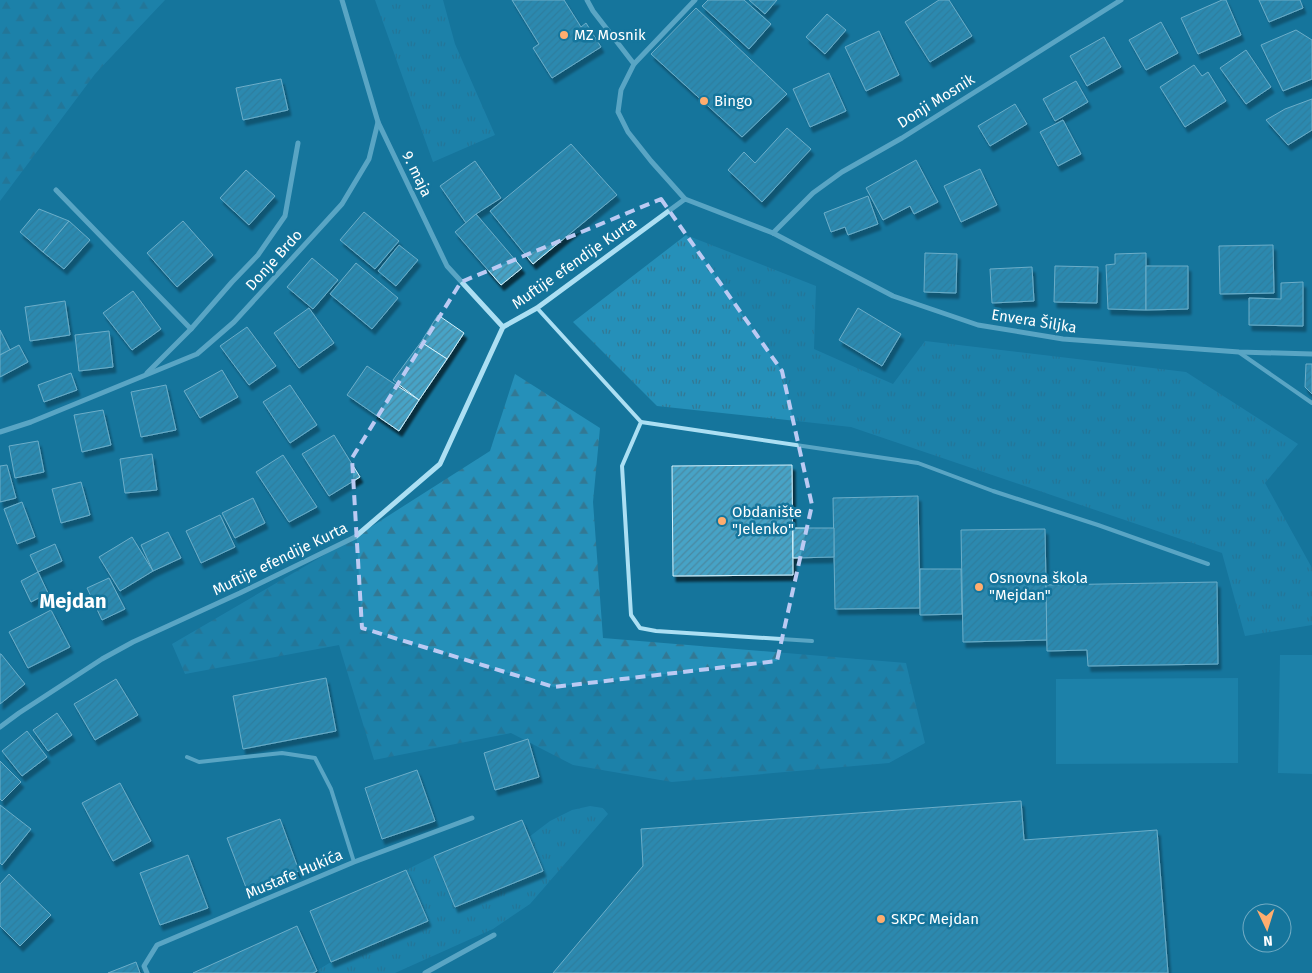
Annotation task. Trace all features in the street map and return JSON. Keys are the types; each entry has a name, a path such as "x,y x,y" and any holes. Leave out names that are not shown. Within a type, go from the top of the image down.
{"street":[{"name":"9. maja","path":"342,0 378,122 447,266 502,327"},
{"path":"345,12 348,0"},
{"path":"587,0 593,11 634,64"},
{"path":"695,0 634,64 621,90 618,112 628,132 685,199 772,233"},
{"name":"Donji Mosnik","path":"772,233 813,193 842,172 902,138 1121,0"},
{"name":"Donje Brdo","path":"0,432 31,422 197,354 234,322 342,204 369,159 378,122"},
{"name":"Donje Brdo","path":"145,376 191,329 258,255 285,216 298,143"},
{"path":"56,190 191,329"},
{"name":"Muftije efendije Kurta","path":"0,727 102,659 133,642 355,537 440,464 502,327 537,308 685,199"},
{"name":"Envera Šiljka","path":"772,233 893,296 978,325 1063,340 1239,352 1312,354"},
{"name":"Mustafe Hukića","path":"147,973 144,966 157,945 354,862 472,818"},
{"path":"425,973 494,935"}],"lane":[{"path":"537,308 641,422 918,463 993,491 1098,525 1208,564"},
{"path":"1239,352 1312,403"},
{"path":"641,422 622,466 631,615 640,628 656,631 812,641"},
{"path":"187,757 199,762 282,753 314,758 331,789 354,862"}],"highlighted area":[{"path":"661,199 782,371 812,505 777,661 554,687 362,628 352,458 461,282"}],"green space":[{"path":"0,0 165,0 95,74 0,201"},
{"path":"375,0 443,0 455,44 495,135 433,162"},
{"path":"686,235 816,286 814,349 893,384 925,341 1186,372 1298,444 1265,483 1312,568 1312,625 1245,636 1222,553 851,427 657,406 573,322"},
{"path":"515,374 600,428 593,502 603,638 906,663 925,743 889,763 672,782 573,765 511,733 374,760 339,645 185,674 172,644 355,537 490,451"},
{"path":"1280,655 1312,655 1312,774 1278,773"},
{"path":"1238,678 1238,763 1056,764 1056,679"},
{"path":"590,806 603,808 608,814 530,904 493,929 395,973 313,973 331,962 428,921 406,870 434,856 455,907 543,871 529,837 550,821 572,810"}],"building":[{"name":"MZ Mosnik","path":"512,0 564,0 581,27 586,23 601,47 552,78 533,48 539,44"},
{"path":"708,0 744,0 771,24 749,49 702,6"},
{"path":"749,0 777,0 765,14"},
{"path":"939,0 949,0 972,36 930,62 905,22"},
{"path":"1226,0 1241,35 1198,54 1181,18"},
{"path":"1259,0 1300,0 1303,8 1269,22"},
{"path":"696,8 787,94 742,137 651,54"},
{"path":"827,14 846,30 825,54 806,37"},
{"path":"1161,22 1178,53 1146,70 1129,40"},
{"path":"1296,30 1312,40 1312,79 1283,91 1261,45"},
{"path":"879,31 899,75 866,91 845,47"},
{"path":"1104,37 1121,67 1087,86 1070,56"},
{"path":"1246,50 1271,87 1246,104 1220,68"},
{"path":"1194,65 1202,76 1208,72 1226,101 1185,127 1160,87"},
{"path":"829,73 846,111 810,127 793,89"},
{"path":"281,79 288,110 243,120 236,88"},
{"path":"1076,81 1088,102 1055,121 1043,99"},
{"path":"1312,99 1312,130 1288,145 1266,120 1285,109"},
{"path":"1015,104 1027,124 990,146 978,126"},
{"path":"1063,120 1081,154 1058,166 1040,132"},
{"path":"787,128 811,149 762,202 728,170 744,152 755,163"},
{"path":"571,144 617,195 533,264 490,211"},
{"path":"916,160 938,202 914,214 910,206 883,220 866,188"},
{"path":"475,161 501,198 476,214 466,223 440,186"},
{"path":"980,169 997,205 961,222 944,186"},
{"path":"246,170 275,196 249,225 220,198"},
{"path":"868,196 878,224 848,235 845,227 831,232 824,213"},
{"path":"39,209 69,221 43,252 20,232"},
{"path":"364,212 399,241 375,269 340,240"},
{"path":"476,214 522,268 501,285 455,232"},
{"path":"69,221 90,240 64,269 43,252"},
{"path":"183,221 213,255 177,287 147,253"},
{"path":"399,245 418,260 396,286 378,271"},
{"path":"1273,245 1274,293 1220,294 1219,246"},
{"path":"925,253 957,254 956,293 924,292"},
{"path":"1146,253 1146,310 1108,309 1106,265 1115,264 1115,254"},
{"path":"312,258 338,280 313,309 287,287"},
{"path":"356,263 398,298 372,329 330,294"},
{"path":"1055,266 1098,267 1097,303 1054,302"},
{"path":"1146,266 1188,266 1188,309 1146,310"},
{"path":"1032,267 1034,301 992,303 990,269"},
{"path":"1303,282 1303,326 1249,325 1249,298 1281,299 1281,283"},
{"path":"133,291 161,329 132,350 103,313"},
{"path":"65,301 70,335 30,341 25,307"},
{"path":"309,308 334,343 299,368 274,333"},
{"path":"858,308 901,334 882,366 839,340"},
{"path":"438,315 464,333 447,359 421,342"},
{"path":"247,327 276,366 249,385 220,346"},
{"path":"0,330 10,350 0,355"},
{"path":"109,331 113,367 79,371 75,335"},
{"path":"421,342 447,359 419,400 393,380"},
{"path":"19,345 28,362 0,377 0,355"},
{"path":"1306,364 1312,364 1312,394 1305,387"},
{"path":"367,366 419,400 399,431 347,395"},
{"path":"222,370 238,397 200,418 184,391"},
{"path":"71,373 77,390 44,402 38,385"},
{"path":"166,385 176,430 141,437 131,392"},
{"path":"290,385 317,425 290,443 263,402"},
{"path":"103,410 111,445 82,452 74,415"},
{"path":"334,435 360,477 329,496 302,454"},
{"path":"38,441 44,472 15,478 9,446"},
{"path":"152,454 157,490 125,493 120,459"},
{"path":"283,455 317,507 289,522 256,472"},
{"path":"7,465 16,498 0,502 0,466"},
{"path":"792,465 793,575 673,576 672,466"},
{"path":"81,482 90,515 61,523 52,489"},
{"path":"918,496 920,608 835,609 833,498"},
{"path":"253,498 265,523 235,538 222,513"},
{"path":"22,502 35,537 17,544 4,509"},
{"path":"220,515 235,547 201,563 186,531"},
{"path":"793,528 834,528 834,557 793,558"},
{"path":"1045,529 1047,640 963,642 961,530"},
{"path":"168,532 181,558 153,571 141,545"},
{"path":"132,537 153,571 120,591 99,557"},
{"path":"55,544 62,561 38,572 30,555"},
{"path":"920,569 961,569 962,614 920,615"},
{"path":"38,572 48,593 31,602 21,581"},
{"path":"109,578 125,609 102,620 87,588"},
{"path":"1217,582 1218,664 1088,666 1087,650 1047,651 1046,585"},
{"path":"51,610 70,647 28,668 9,632"},
{"path":"0,654 25,684 0,704"},
{"path":"326,678 336,731 243,749 233,696"},
{"path":"116,679 138,715 95,740 74,704"},
{"path":"57,713 72,735 48,751 33,730"},
{"path":"27,731 47,757 22,776 2,751"},
{"path":"528,739 539,777 495,790 484,753"},
{"path":"0,761 21,782 2,801 0,799"},
{"path":"417,770 435,821 382,839 365,788"},
{"path":"120,783 151,841 113,861 82,803"},
{"name":"SKPC Mejdan","path":"1021,801 1024,840 1157,830 1168,973 553,973 643,866 641,829"},
{"path":"0,805 31,829 2,865 0,863"},
{"path":"280,819 299,871 247,890 227,838"},
{"path":"522,820 543,871 455,907 434,856"},
{"path":"188,855 208,908 160,925 140,873"},
{"path":"406,870 428,921 331,962 310,911"},
{"path":"9,874 51,915 20,946 0,926 0,884"},
{"path":"297,926 317,971 313,973 193,973"},
{"path":"136,962 140,973 108,973"}],"place":[{"name":"MZ Mosnik","path":"564,35"},
{"name":"Bingo","path":"704,101"},
{"name":"Obdanište \"Jelenko\"","path":"722,521"},
{"name":"Osnovna škola \"Mejdan\"","path":"979,587"},
{"name":"SKPC Mejdan","path":"881,919"}],"district":[{"name":"Mejdan","path":"73,601"}]}
